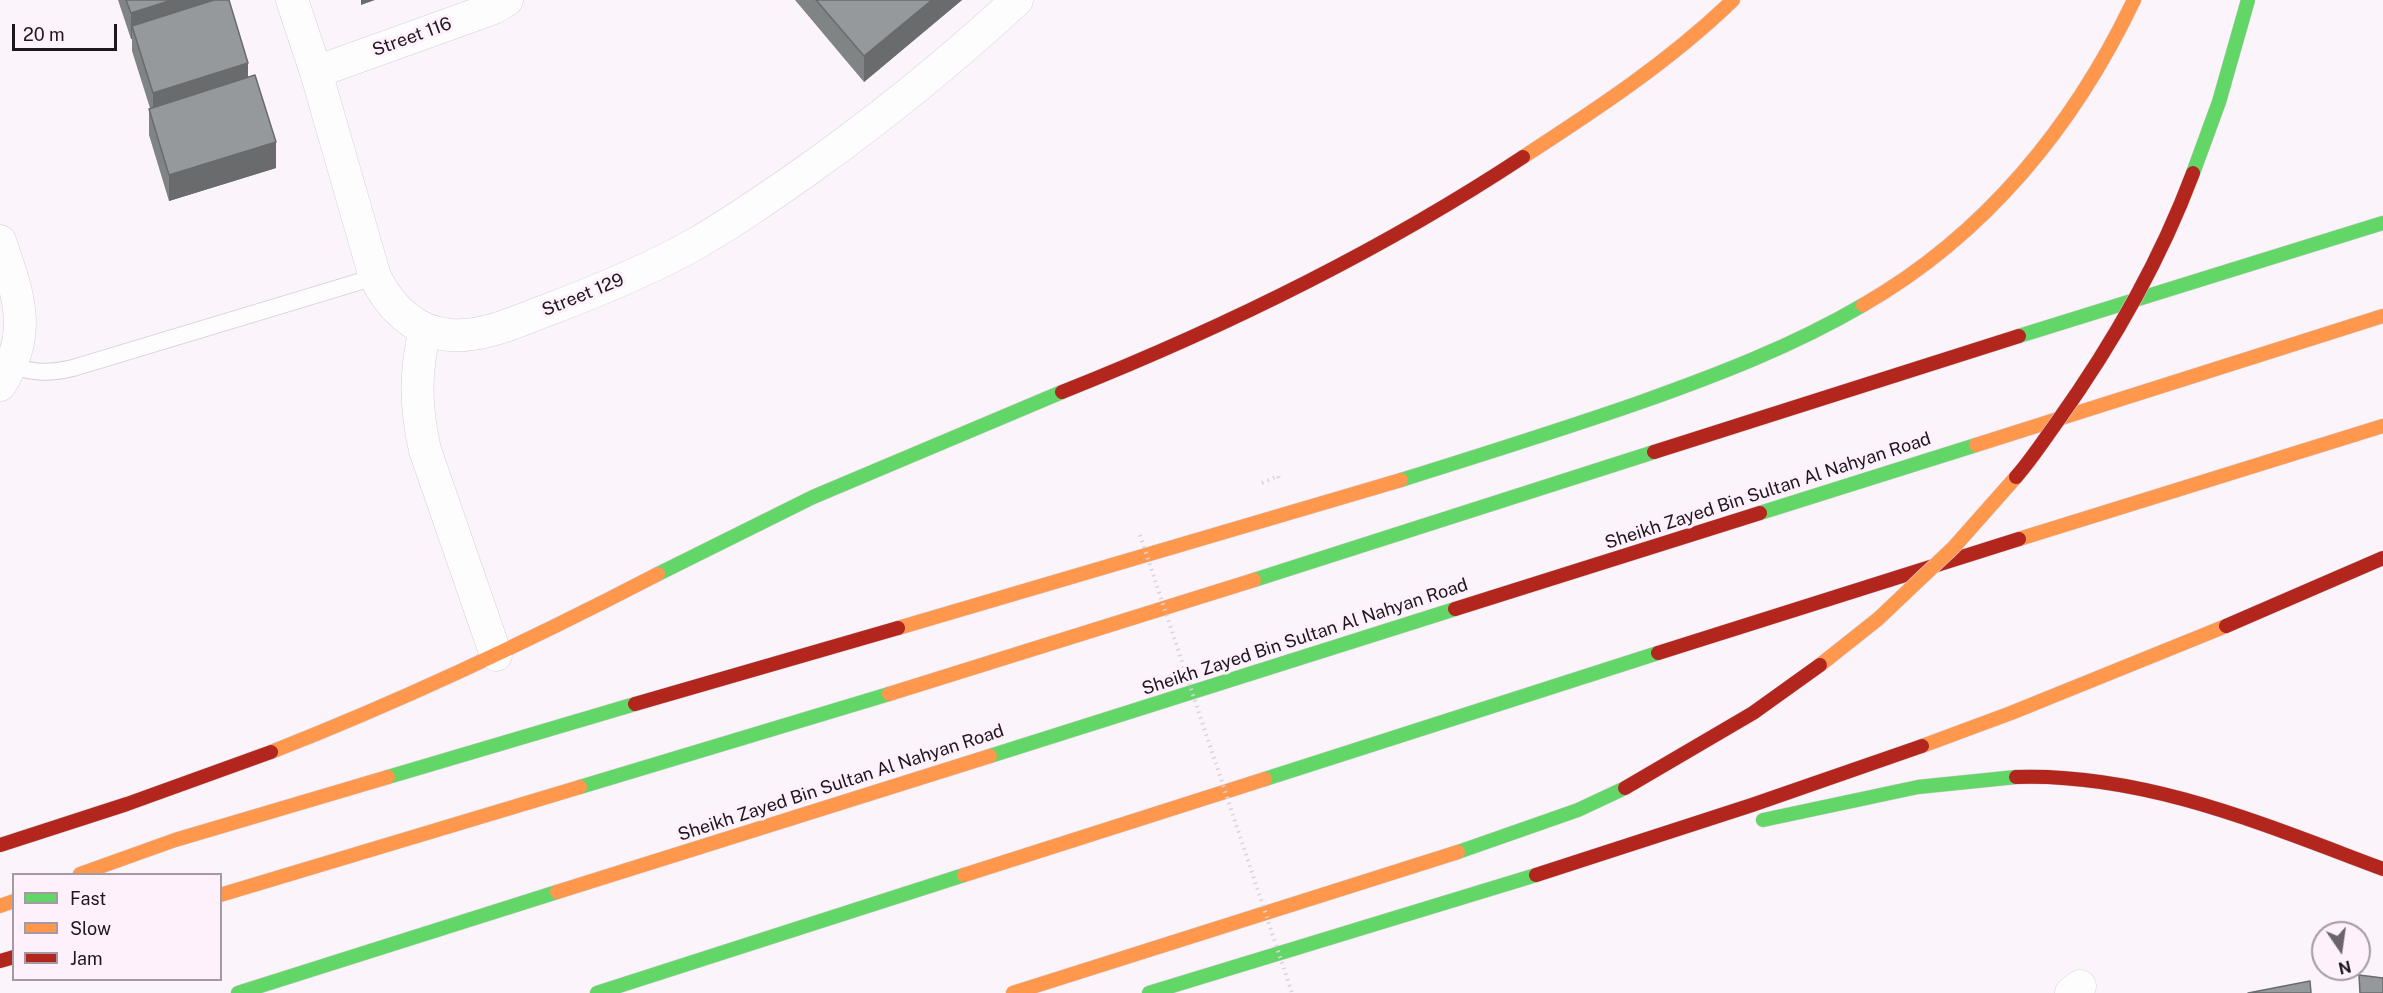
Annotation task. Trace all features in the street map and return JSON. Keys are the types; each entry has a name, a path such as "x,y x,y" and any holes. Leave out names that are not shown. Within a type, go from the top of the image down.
{"main road":[{"path":"0,844 131,803 376,709 496,655 807,500 1005,414 1189,339 1366,251 1452,202 1611,99 1688,43 1733,0"},
{"path":"83,873 175,840 264,813 1269,520 1515,444 1654,398 1783,348 1842,318 1922,268 1976,222 2021,175 2067,117 2097,70 2134,0"},
{"path":"1013,993 1485,844 1578,810 1625,788 1744,718 1794,685 1845,646 1894,606 1947,556 1991,508 2037,453 2114,339 2153,263 2196,163 2223,90 2248,0"},
{"path":"222,894 970,670 2212,275 2383,223"},
{"path":"2212,275 2372,241"},
{"name":"Sheikh Zayed Bin Sultan Al Nahyan Road","path":"238,993 2383,316"},
{"path":"597,993 1778,614 2383,426"},
{"path":"1149,993 1604,855 1954,734 2225,627 2383,558"},
{"path":"1754,822 1930,786 2005,778 2073,778 2144,789 2204,804 2383,869"},
{"path":"1604,855 1731,827"}],"street":[{"name":"Street 129","path":"292,0 316,72 375,277 386,299 404,317 425,329 450,335 475,333 499,327 609,286 695,243 752,209 866,128 924,83 1017,0"},
{"name":"Street 116","path":"316,72 494,8 507,0"},
{"path":"0,241 20,306 21,326 18,346 6,375"},
{"path":"425,329 418,358 416,387 418,419 428,460 496,655"}],"lane":[{"path":"6,375 56,372 73,368 375,277"}],"path":[{"path":"1140,535 1292,993"}],"building":[{"path":"126,0 172,0 131,13"},
{"path":"214,0 229,0 248,63 153,93 132,26"},
{"path":"816,0 932,0 864,56"},
{"path":"255,75 276,142 169,175 149,109"},
{"path":"2371,976 2383,978 2383,993 2360,993 2359,981 2371,981"},
{"path":"2310,981 2311,993 2248,993"}],"traffic: fast":[{"path":"2193,173 2219,102 2248,0"},
{"path":"2019,336 2383,223"},
{"path":"1401,480 1491,452 1698,381 1782,347 1863,305"},
{"path":"658,574 813,497 1062,392"},
{"path":"1760,513 1976,445"},
{"path":"1254,580 1654,452"},
{"path":"990,756 1455,609"},
{"path":"1265,779 1658,653"},
{"path":"580,787 889,694"},
{"path":"388,777 635,704"},
{"path":"1763,820 1918,787 2016,777"},
{"path":"1458,852 1578,810 1625,788"},
{"path":"597,993 964,875"},
{"path":"1149,993 1536,875"},
{"path":"238,993 557,892"}],"traffic: slow":[{"path":"1523,157 1658,64 1733,0"},
{"path":"1863,305 1907,277 1948,246 1987,211 2022,174 2084,91 2134,0"},
{"path":"1976,445 2383,316"},
{"path":"2019,539 2383,426"},
{"path":"1820,665 1878,619 1954,547 2016,477"},
{"path":"898,628 1401,480"},
{"path":"271,752 370,712 467,668 658,574"},
{"path":"889,694 1254,580"},
{"path":"1922,746 2011,713 2226,626"},
{"path":"557,892 990,756"},
{"path":"83,873 175,840 388,777"},
{"path":"964,875 1265,779"},
{"path":"222,894 580,787"},
{"path":"1013,993 1458,852"},
{"path":"0,906 12,902"}],"traffic: jam":[{"path":"1062,392 1182,342 1299,286 1413,225 1523,157"},
{"path":"2016,477 2077,393 2116,333 2166,238 2193,173"},
{"path":"1654,452 2019,336"},
{"path":"1455,609 1760,513"},
{"path":"1658,653 2019,539"},
{"path":"2226,626 2383,558"},
{"path":"635,704 898,628"},
{"path":"1625,788 1753,713 1820,665"},
{"path":"1536,875 1752,805 1922,746"},
{"path":"0,845 127,804 271,752"},
{"path":"2016,777 2064,778 2158,793 2249,820 2383,869"},
{"path":"0,961 12,958"}]}
